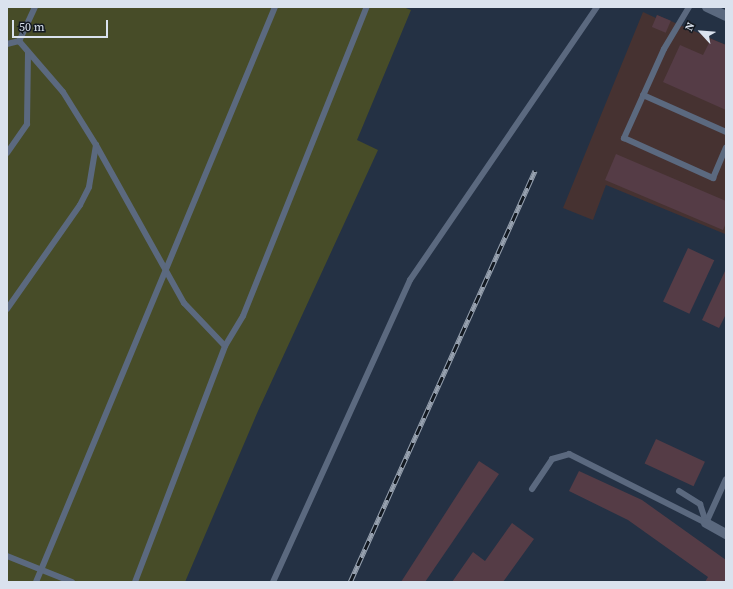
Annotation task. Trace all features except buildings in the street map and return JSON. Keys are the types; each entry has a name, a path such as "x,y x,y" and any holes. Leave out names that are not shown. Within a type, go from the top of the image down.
{"street":[{"path":"707,7 726,16"},
{"path":"706,523 726,534"}],"lane":[{"path":"19,41 34,7"},
{"path":"36,582 166,273 275,7"},
{"path":"273,582 410,280 597,7"},
{"path":"689,7 664,49 624,138 713,178 726,148"},
{"path":"135,582 225,346 243,316 366,8"},
{"path":"7,44 19,41"},
{"path":"19,41 63,92 96,145 184,303 225,346"},
{"path":"7,153 27,124 28,52"},
{"path":"643,95 726,132"},
{"path":"7,309 80,205 89,187 96,145"},
{"path":"532,489 552,459 569,454 706,523"},
{"path":"706,523 726,479"},
{"path":"679,490 700,504 706,523"},
{"path":"7,556 72,582"}],"shaded area":[{"path":"643,12 656,18 657,15 726,45 725,234 606,185 593,220 563,208"}],"green space":[{"path":"7,7 403,7 411,10 357,140 378,150 258,411 185,582 7,582"}],"railway":[{"path":"350,582 535,171"}]}
